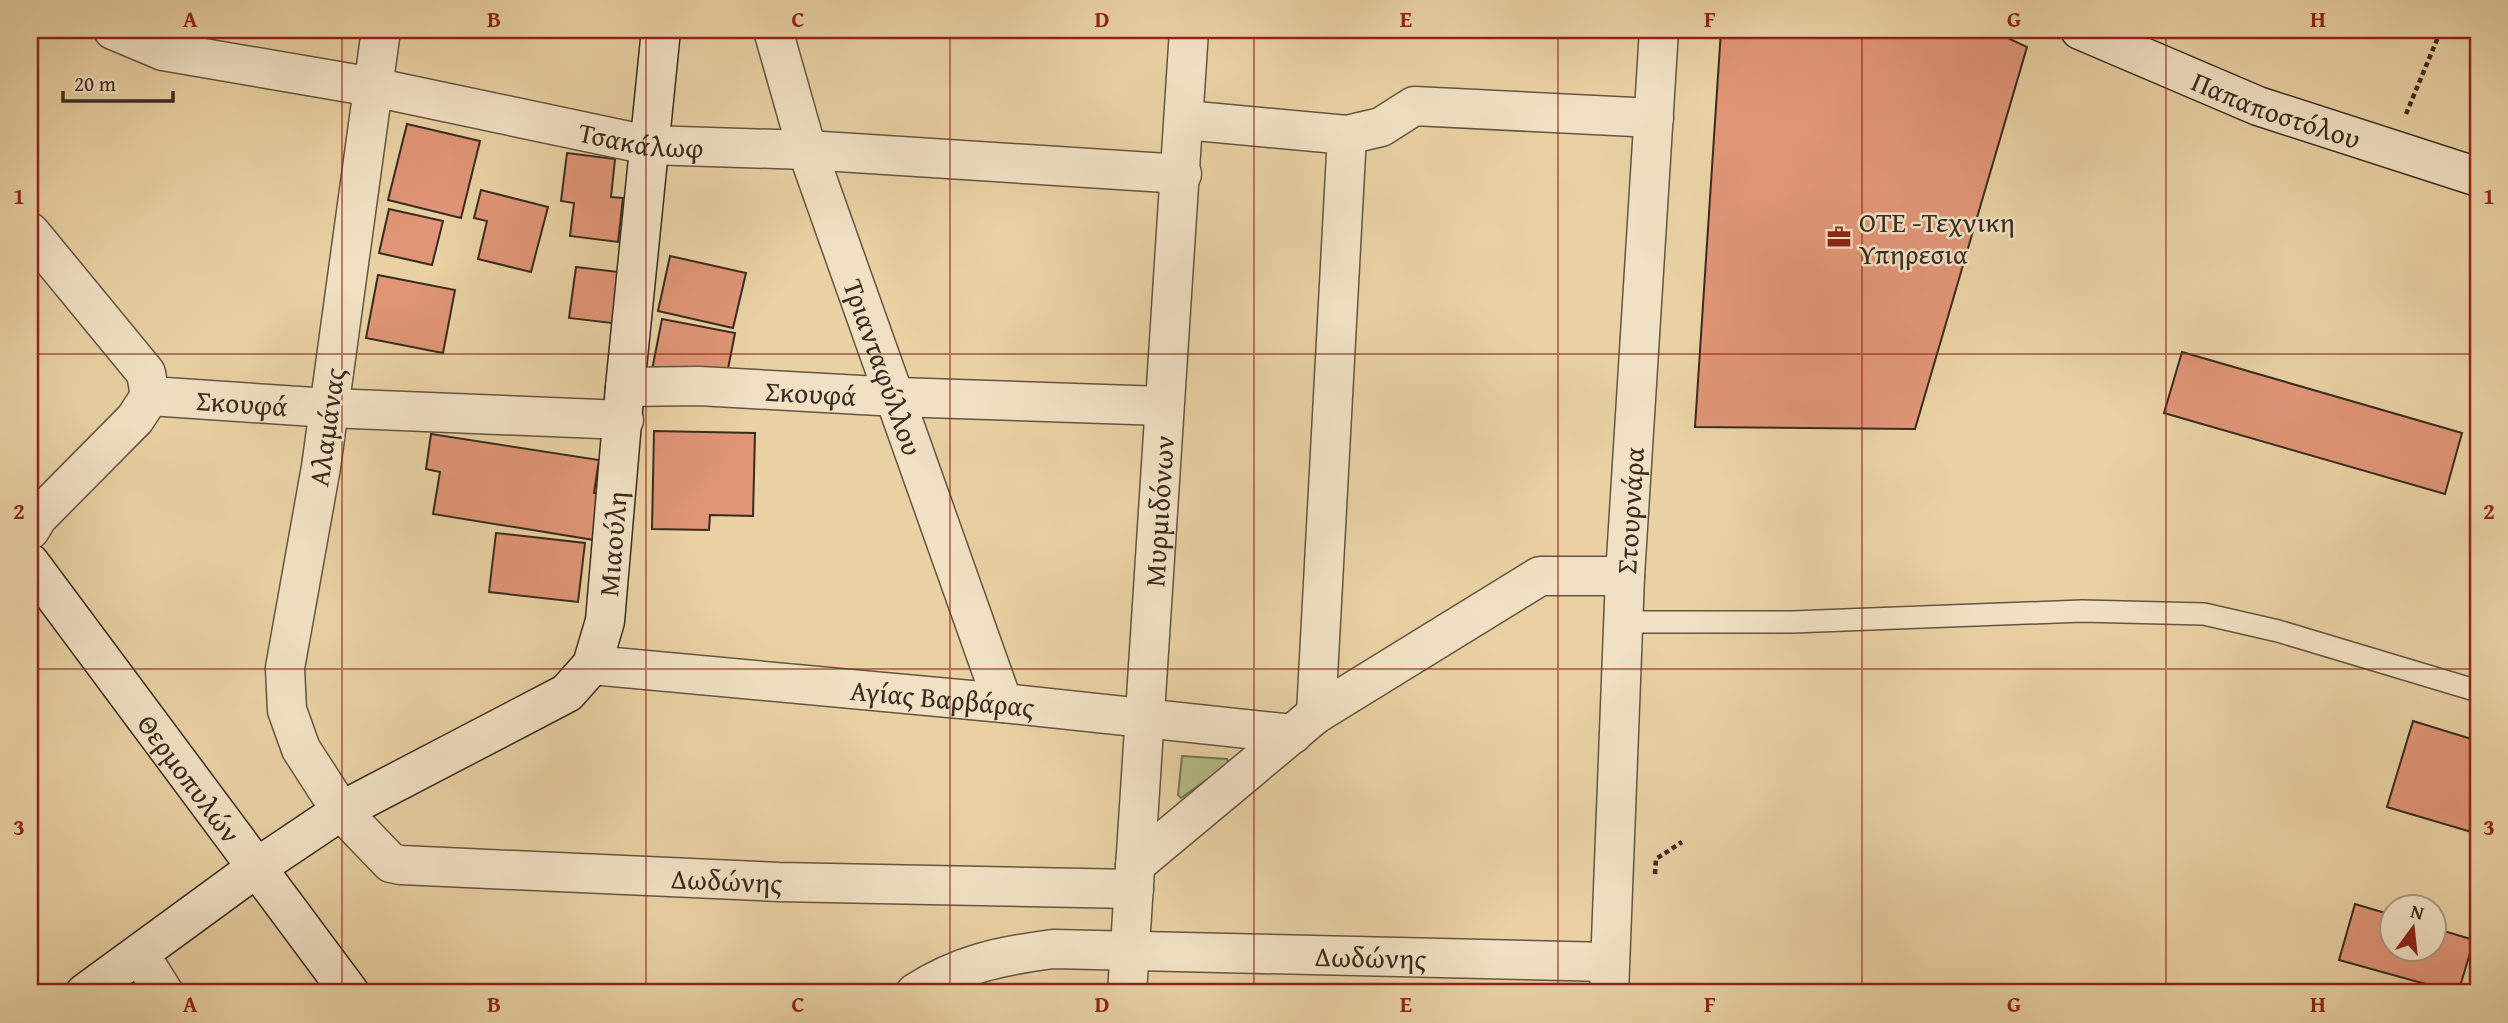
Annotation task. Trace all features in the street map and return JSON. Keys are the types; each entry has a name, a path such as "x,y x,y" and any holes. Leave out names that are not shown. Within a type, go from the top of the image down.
{"street":[{"name":"Τσακάλωφ","path":"113,30 163,51 373,87 648,145 807,150 1182,174"},
{"name":"Αλαμάνας","path":"341,811 300,750 287,710 285,668 329,408 381,30"},
{"name":"Μιαούλη","path":"85,993 256,868 341,811 567,693 592,665 605,621 661,30"},
{"name":"Τριανταφύλλου","path":"773,30 807,150 897,397 1003,703"},
{"name":"Μυρμιδόνων","path":"1127,993 1163,406 1182,174 1189,30"},
{"name":"Στουρνάρα","path":"1609,978 1625,576 1659,30"},
{"name":"Παπαποστόλου","path":"2080,30 2258,106 2478,177"},
{"path":"1185,121 1347,135 1381,127 1414,106 1654,118"},
{"path":"1305,724 1347,135"},
{"path":"30,232 146,373 150,396 135,419 38,517 30,530"},
{"name":"Σκουφά","path":"150,396 329,408 624,404 699,386 897,397 1163,406"},
{"name":"Θερμοπυλών","path":"30,563 350,993"},
{"path":"1135,877 1305,724 1540,576 1625,576"},
{"name":"Αγίας Βαρβάρας","path":"592,665 1144,718 1305,724"},
{"name":"Δωδώνης","path":"341,811 391,863 401,865 779,882 1135,877"},
{"name":"Δωδώνης","path":"915,993 940,977 995,956 1053,948 1130,950 1609,978"},
{"path":"140,955 164,993"}],"lane":[{"path":"1623,622 1792,622 2082,611 2204,614 2278,631 2478,691"}],"path":[{"path":"2392,151 2441,30"},
{"path":"1654,886 1656,859 1682,842"}],"green space":[{"path":"1182,756 1227,759 1229,764 1181,798 1178,795"}],"building":[{"name":"ΟΤΕ -Τεχνικη Υπηρεσια","path":"1721,30 1991,30 2027,47 1915,429 1695,427"},
{"path":"407,124 480,141 461,218 388,200"},
{"path":"567,153 615,159 611,197 623,198 618,242 570,236 574,203 561,201"},
{"path":"481,190 548,207 531,272 478,259 487,221 474,218"},
{"path":"389,209 443,221 432,265 379,253"},
{"path":"670,256 746,273 733,328 658,311"},
{"path":"576,267 627,273 620,324 569,318"},
{"path":"378,275 455,290 443,353 366,338"},
{"path":"662,319 735,333 725,384 652,370"},
{"path":"2182,352 2462,433 2445,494 2164,413"},
{"path":"654,431 755,433 753,516 710,515 709,530 652,529"},
{"path":"431,434 599,460 594,493 601,494 594,540 433,514 440,472 426,469"},
{"path":"496,533 585,543 578,602 489,592"},
{"path":"2413,721 2478,741 2478,834 2387,807"},
{"path":"2355,904 2378,911 2378,964 2448,964 2448,932 2474,940 2458,993 2339,960"}],"place":[{"name":"ΟΤΕ -Τεχνικη Υπηρεσια","path":"1839,237"}]}
